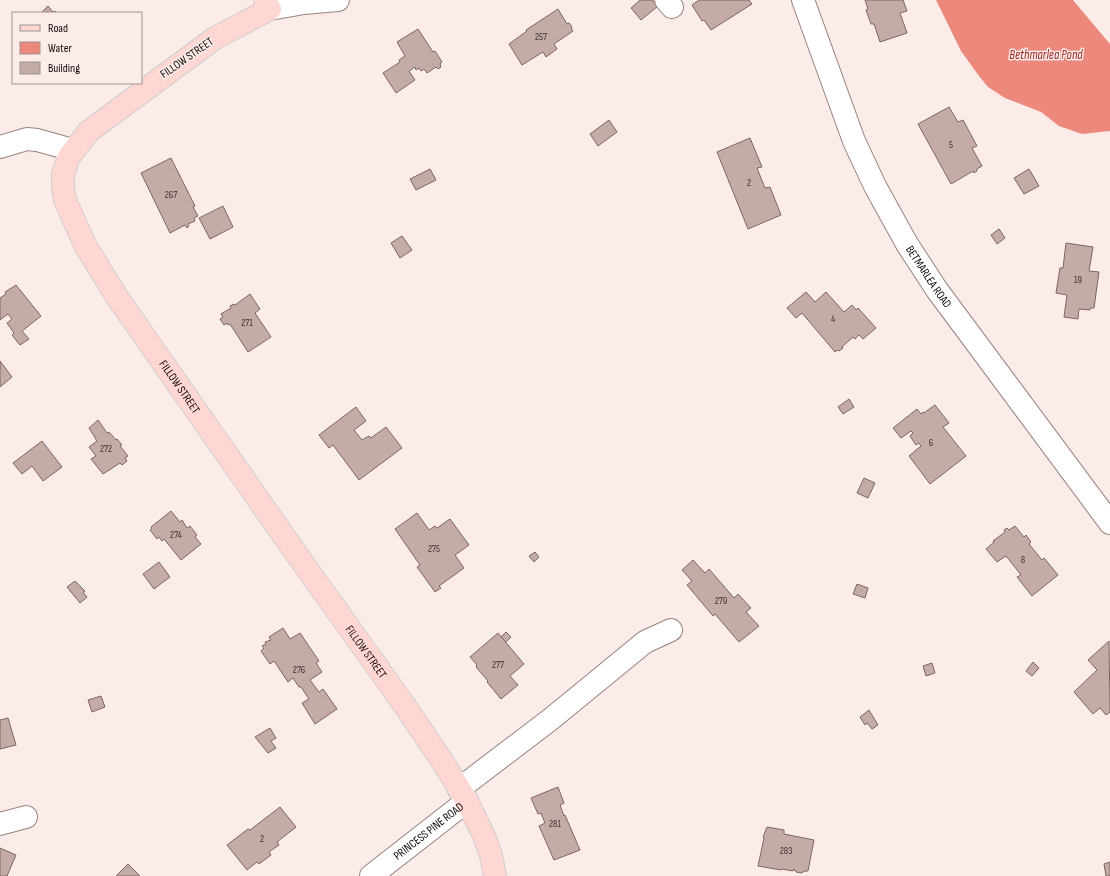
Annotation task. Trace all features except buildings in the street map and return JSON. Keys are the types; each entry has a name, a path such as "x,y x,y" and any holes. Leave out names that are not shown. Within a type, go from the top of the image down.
{"main road":[{"name":"FILLOW STREET","path":"267,4 184,60 88,132 73,150 63,174 63,190 65,200 89,252 117,297 444,764 463,795 484,836 491,855 495,876"}],"street":[{"name":"FILLOW STREET","path":"267,4 338,0"},
{"name":"BETMARLEA ROAD","path":"802,0 854,141 875,186 907,244 937,290 1110,523"},
{"path":"0,147 27,139 37,140 73,150"},
{"name":"PRINCESS PINE ROAD","path":"371,876 551,719 645,642 671,630"},
{"path":"0,824 26,817"}],"water":[{"name":"Bethmarlea Pond","path":"936,0 1073,0 1110,44 1110,131 1082,134 1059,126 1041,112 1005,98 988,87 961,51"}]}
